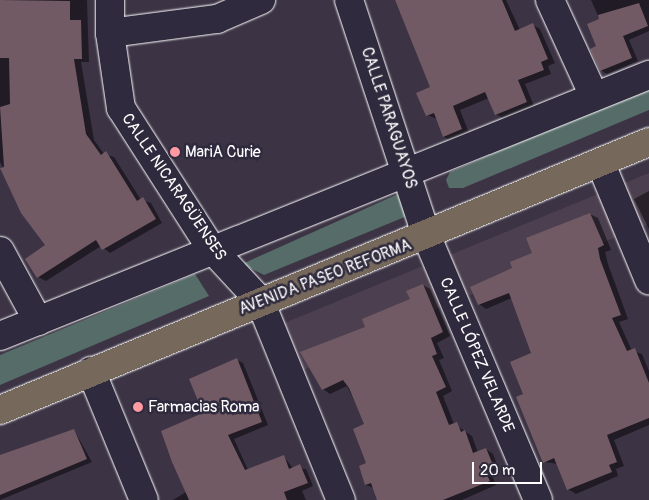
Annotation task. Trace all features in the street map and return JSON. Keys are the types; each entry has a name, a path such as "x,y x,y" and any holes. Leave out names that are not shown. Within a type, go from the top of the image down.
{"main road":[{"name":"AVENIDA PASEO REFORMA","path":"0,410 260,302 427,237 649,142"}],"street":[{"name":"CALLE NICARAGÜENSES","path":"110,0 110,33 121,108 211,248 260,302 341,500"},
{"path":"110,33 217,18 261,0"},
{"name":"CALLE PARAGUAYOS","path":"350,0 409,174 427,237"},
{"path":"550,0 594,96"},
{"path":"0,336 211,248 409,174 594,96 649,75"},
{"path":"601,164 649,280"},
{"name":"CALLE LÓPEZ VELARDE","path":"427,237 538,500"},
{"path":"0,251 38,321"},
{"path":"91,371 144,500"}],"shaded area":[{"path":"649,173 649,224 449,303 282,380 265,331"}],"green space":[{"path":"649,87 649,110 463,188 449,188 446,180 450,172"},
{"path":"407,190 407,216 264,275 242,264"},
{"path":"195,274 209,296 0,385 0,355"}],"building":[{"path":"0,0 70,1 70,20 81,20 82,59 74,59 86,134 101,155 106,151 137,201 143,197 156,219 102,250 96,240 37,278 25,259 45,245 21,213 0,168 4,167 0,107 10,104 9,58 0,58"},
{"path":"395,0 502,0 515,31 533,23 548,59 541,62 544,70 518,80 527,102 495,115 485,92 453,106 462,129 443,137 434,113 426,116 416,93 430,87"},
{"path":"639,3 648,26 623,36 632,58 600,71 590,49 596,46 587,24 599,19 598,15"},
{"path":"590,213 604,245 598,248 600,259 621,315 612,318 627,351 635,348 649,383 649,418 607,435 617,462 609,465 612,472 567,490 554,458 543,463 516,397 523,394 510,362 531,353 509,293 478,305 470,287 512,268 510,262 532,253 526,238"},
{"path":"423,284 443,332 431,338 437,354 432,356 446,387 436,392 449,425 457,422 461,432 465,430 473,453 486,448 493,465 484,469 490,481 443,500 377,500 371,483 365,485 359,466 366,463 353,429 364,424 349,388 343,380 322,390 300,352 365,327 362,319 410,299 406,291"},
{"path":"237,358 262,422 228,435 245,470 284,455 289,469 300,464 308,483 284,492 287,500 189,500 161,431 203,413 189,379"},
{"path":"74,429 87,459 0,495 0,455"}],"place":[{"name":"MariA Curie","path":"175,152"},
{"name":"Farmacias Roma","path":"138,407"}]}
